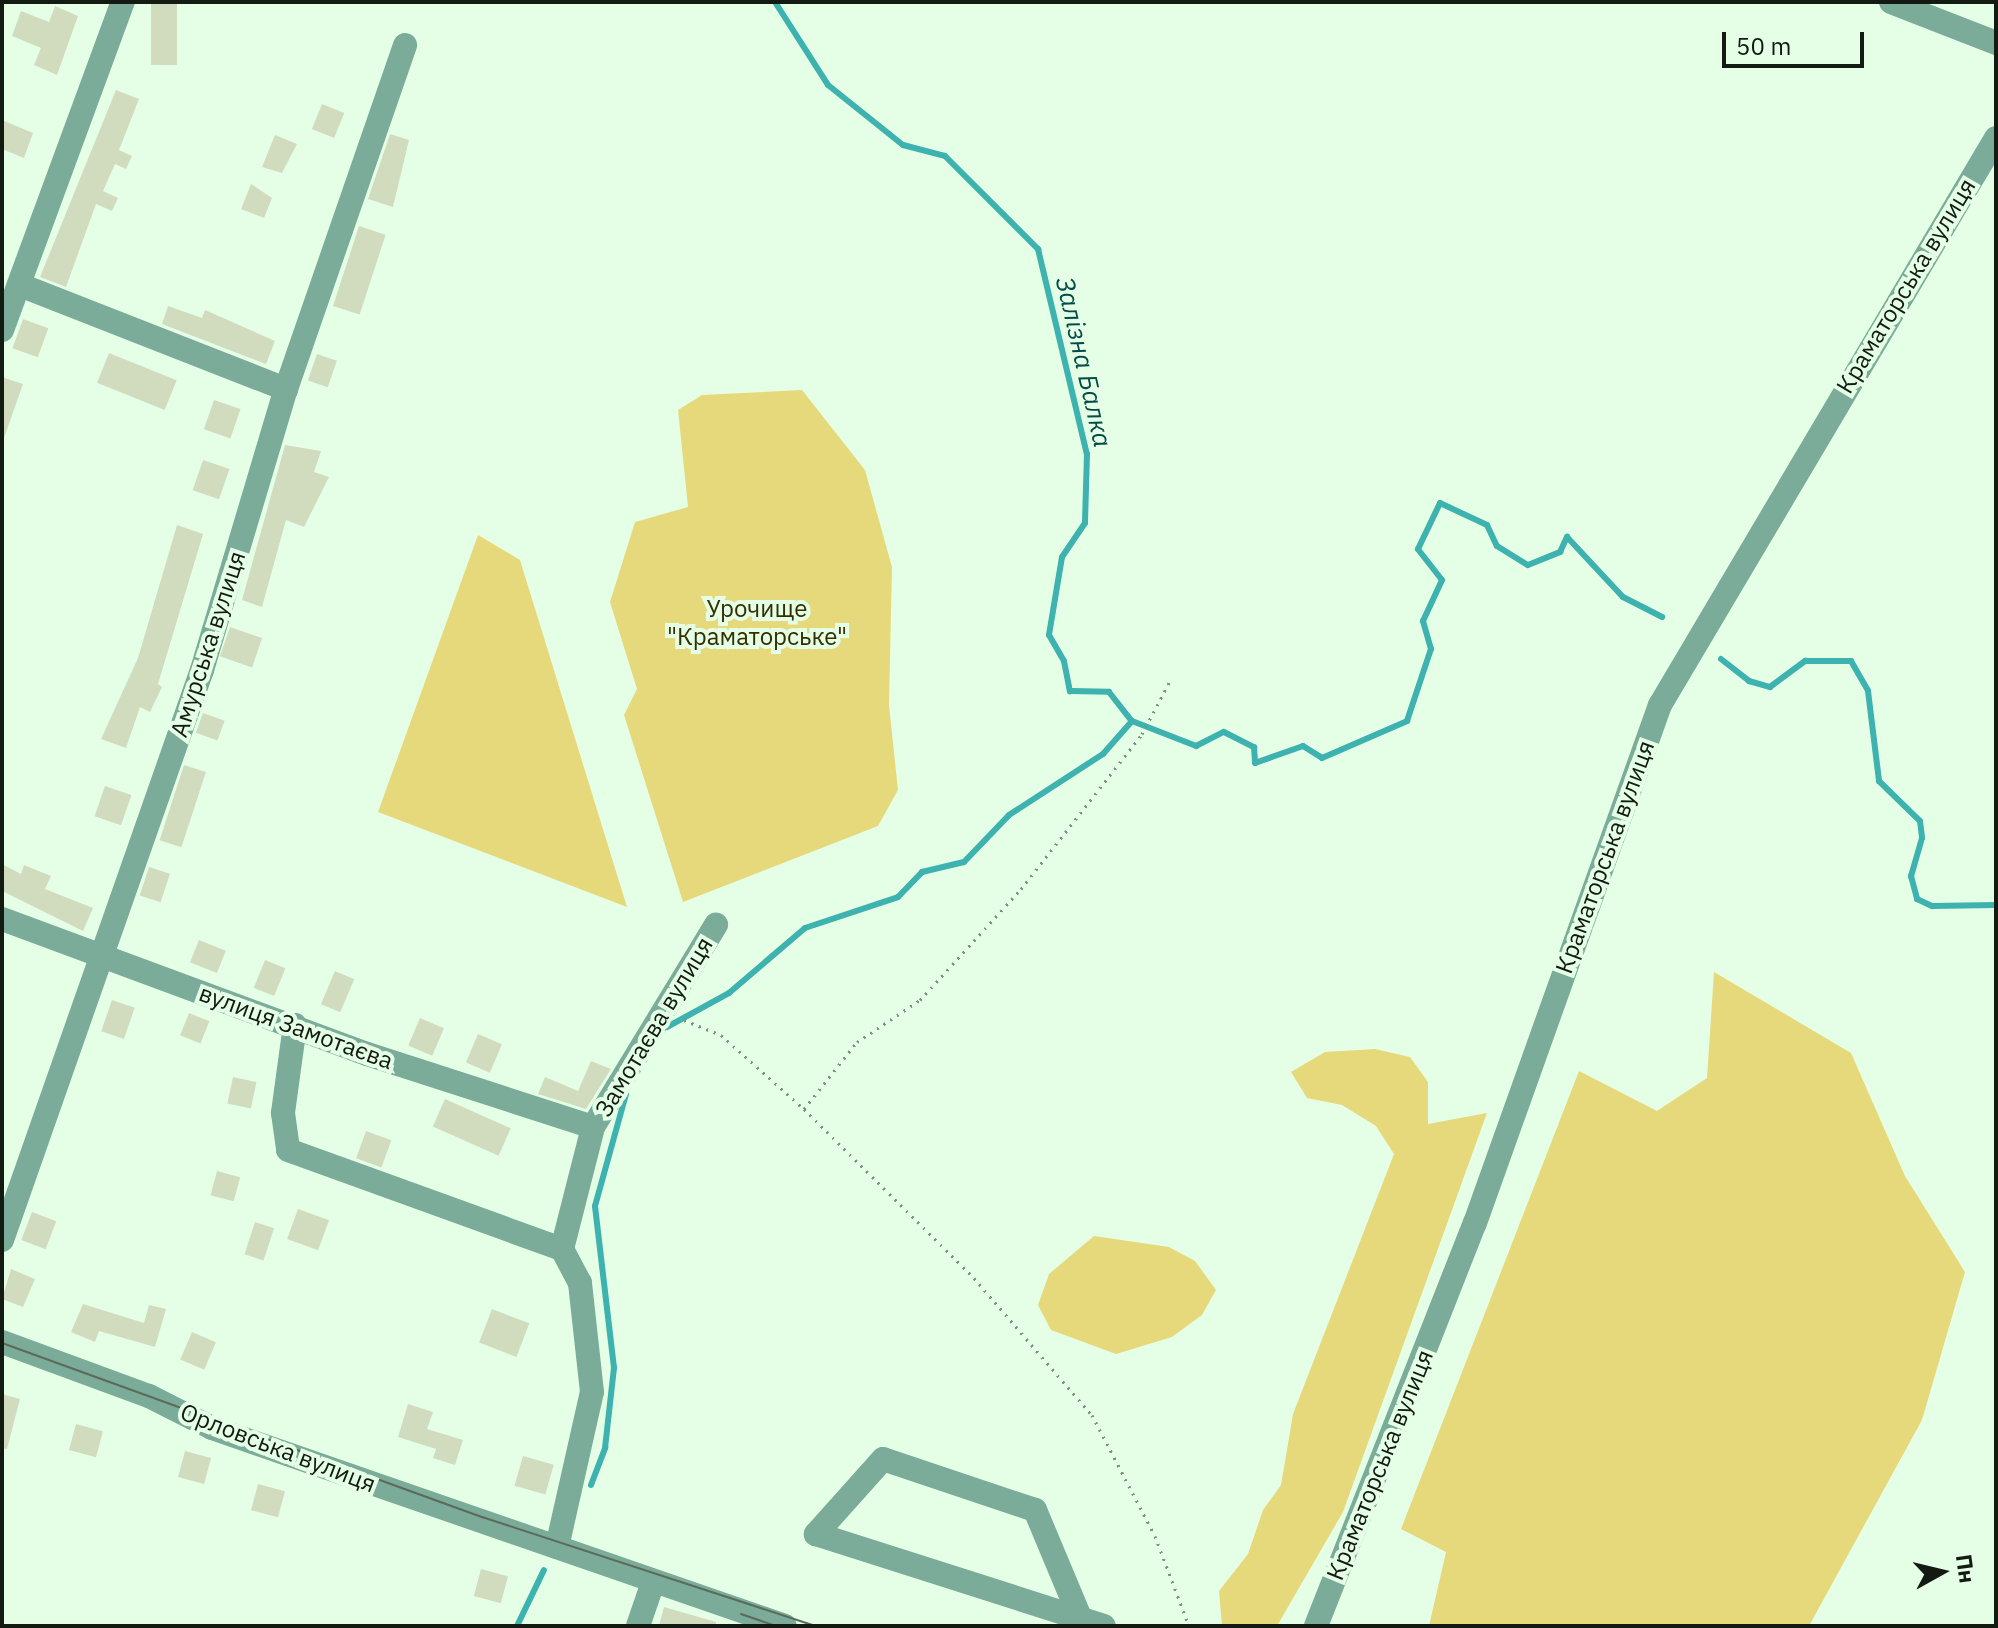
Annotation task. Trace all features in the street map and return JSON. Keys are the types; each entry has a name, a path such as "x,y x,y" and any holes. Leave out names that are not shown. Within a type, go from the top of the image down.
{"street":[{"path":"2,330 123,2"},
{"path":"1891,2 1996,43"},
{"name":"Амурська вулиця","path":"2,1240 202,670 286,389 405,45"},
{"name":"Краматорська вулиця","path":"1316,1626 1475,1223 1660,705 1996,138"},
{"path":"20,285 286,389"},
{"name":"вулиця Замотаєва","path":"2,919 295,1025 593,1127"},
{"name":"Замотаєва вулиця","path":"562,1249 593,1127 716,925"},
{"path":"295,1025 283,1113 288,1150 562,1249 580,1283 592,1382 557,1547"},
{"name":"Орловська вулиця","path":"2,1342 149,1396 212,1428 557,1547 652,1585 785,1626"},
{"path":"1079,1615 1035,1510 883,1459 816,1534 1079,1615 1104,1626"},
{"path":"638,1626 652,1585"}],"path":[{"path":"804,1109 857,1042 920,1000 1021,889 1142,734 1170,681"},
{"path":"663,1012 721,1035 804,1109 974,1278 1092,1415 1155,1536 1189,1626"}],"green space":[{"name":"Урочище \"Краматорське\"","path":"802,390 865,470 892,567 889,705 898,790 878,826 683,902 624,715 637,689 610,602 635,522 688,507 678,410 702,395"},
{"path":"478,535 520,560 627,907 378,812"},
{"path":"1714,972 1851,1053 1905,1176 1965,1272 1922,1420 1809,1626 1429,1626 1446,1552 1401,1529 1579,1071 1657,1111 1707,1078"},
{"path":"1375,1049 1410,1057 1428,1082 1428,1124 1487,1113 1343,1512 1277,1626 1222,1626 1219,1591 1248,1554 1263,1510 1281,1485 1293,1414 1394,1154 1376,1126 1342,1105 1307,1098 1291,1072 1325,1052"},
{"path":"1094,1236 1169,1247 1195,1261 1216,1290 1202,1315 1172,1337 1116,1354 1051,1330 1038,1305 1049,1274"}],"building":[{"path":"151,2 177,2 177,65 151,65"},
{"path":"55,6 78,16 57,75 34,65 41,48 12,36 21,11 49,22"},
{"path":"116,90 139,99 119,150 132,156 126,169 115,164 103,191 118,198 112,211 96,204 66,287 40,277"},
{"path":"322,104 344,113 334,138 312,129"},
{"path":"2,120 33,133 24,158 2,149"},
{"path":"390,134 409,140 393,207 368,199"},
{"path":"275,135 297,144 282,173 262,167"},
{"path":"251,184 272,198 264,218 241,209"},
{"path":"359,226 386,235 360,315 333,306"},
{"path":"168,306 202,318 205,310 275,341 266,364 162,324"},
{"path":"23,319 48,328 38,357 12,348"},
{"path":"109,353 177,380 165,410 97,383"},
{"path":"317,354 337,361 328,387 308,380"},
{"path":"2,377 23,384 4,438 2,438"},
{"path":"214,400 240,409 230,438 204,429"},
{"path":"285,445 321,451 314,472 329,477 304,527 286,520 262,607 242,600"},
{"path":"203,460 229,469 219,499 193,490"},
{"path":"177,525 203,534 158,684 162,687 150,712 140,707 126,748 101,739 138,658"},
{"path":"230,627 262,638 252,667 220,656"},
{"path":"203,713 225,721 217,741 196,733"},
{"path":"184,765 206,772 181,847 160,840"},
{"path":"105,786 131,795 121,825 95,816"},
{"path":"2,864 21,874 24,865 51,876 45,889 93,908 83,931 2,891"},
{"path":"149,867 170,874 161,902 140,896"},
{"path":"199,940 226,951 217,973 190,962"},
{"path":"265,960 285,968 274,996 254,988"},
{"path":"335,971 354,979 340,1012 321,1004"},
{"path":"112,1000 135,1008 124,1039 101,1031"},
{"path":"189,1013 209,1021 200,1043 180,1035"},
{"path":"420,1018 444,1028 432,1056 408,1046"},
{"path":"478,1034 502,1044 490,1073 466,1063"},
{"path":"591,1061 611,1069 586,1109 538,1094 545,1077 578,1091"},
{"path":"233,1077 256,1082 251,1108 227,1103"},
{"path":"445,1099 511,1128 499,1156 433,1126"},
{"path":"366,1131 391,1140 381,1167 356,1158"},
{"path":"217,1171 240,1177 234,1201 211,1195"},
{"path":"298,1209 329,1220 318,1250 287,1239"},
{"path":"32,1212 56,1221 46,1249 21,1240"},
{"path":"255,1222 274,1228 264,1261 244,1254"},
{"path":"11,1269 35,1279 23,1307 2,1299"},
{"path":"83,1304 144,1323 149,1305 166,1309 155,1347 99,1331 95,1342 71,1332"},
{"path":"492,1309 529,1323 516,1357 479,1343"},
{"path":"192,1332 216,1342 204,1370 180,1360"},
{"path":"2,1394 20,1399 7,1449 2,1448"},
{"path":"408,1404 433,1412 427,1429 463,1440 455,1465 433,1458 436,1449 398,1437"},
{"path":"76,1424 103,1431 96,1457 69,1450"},
{"path":"185,1451 211,1458 204,1484 178,1477"},
{"path":"523,1456 554,1465 545,1495 514,1486"},
{"path":"258,1484 285,1491 278,1517 251,1510"},
{"path":"481,1569 508,1576 501,1603 474,1596"},
{"path":"664,1607 716,1622 716,1626 659,1626"}],"waterway":[{"name":"Залізна Балка","path":"775,2 828,85 903,145 945,156 1038,249 1087,454 1085,523 1062,557 1049,635 1064,661 1070,691 1109,692 1132,721 1196,746 1224,732 1254,747 1255,763 1303,746 1322,758 1407,721 1431,649 1423,621 1442,580 1418,549 1440,503 1487,525 1497,546 1528,565 1560,552 1567,537 1623,597 1662,617"},
{"name":"Залізна Балка","path":"1721,659 1749,681 1770,687 1805,661 1851,661 1868,691 1879,781 1920,821 1922,838 1911,876 1917,899 1932,906 1996,905"},
{"path":"667,1027 729,993 805,928 898,897 922,872 964,862 1009,815 1103,754 1132,721"},
{"path":"591,1485 605,1448 614,1368 595,1206 626,1094"},
{"path":"517,1626 544,1570"}],"tram line":[{"path":"2,1343 482,1517 815,1626"},
{"path":"741,1614 776,1626"}]}
